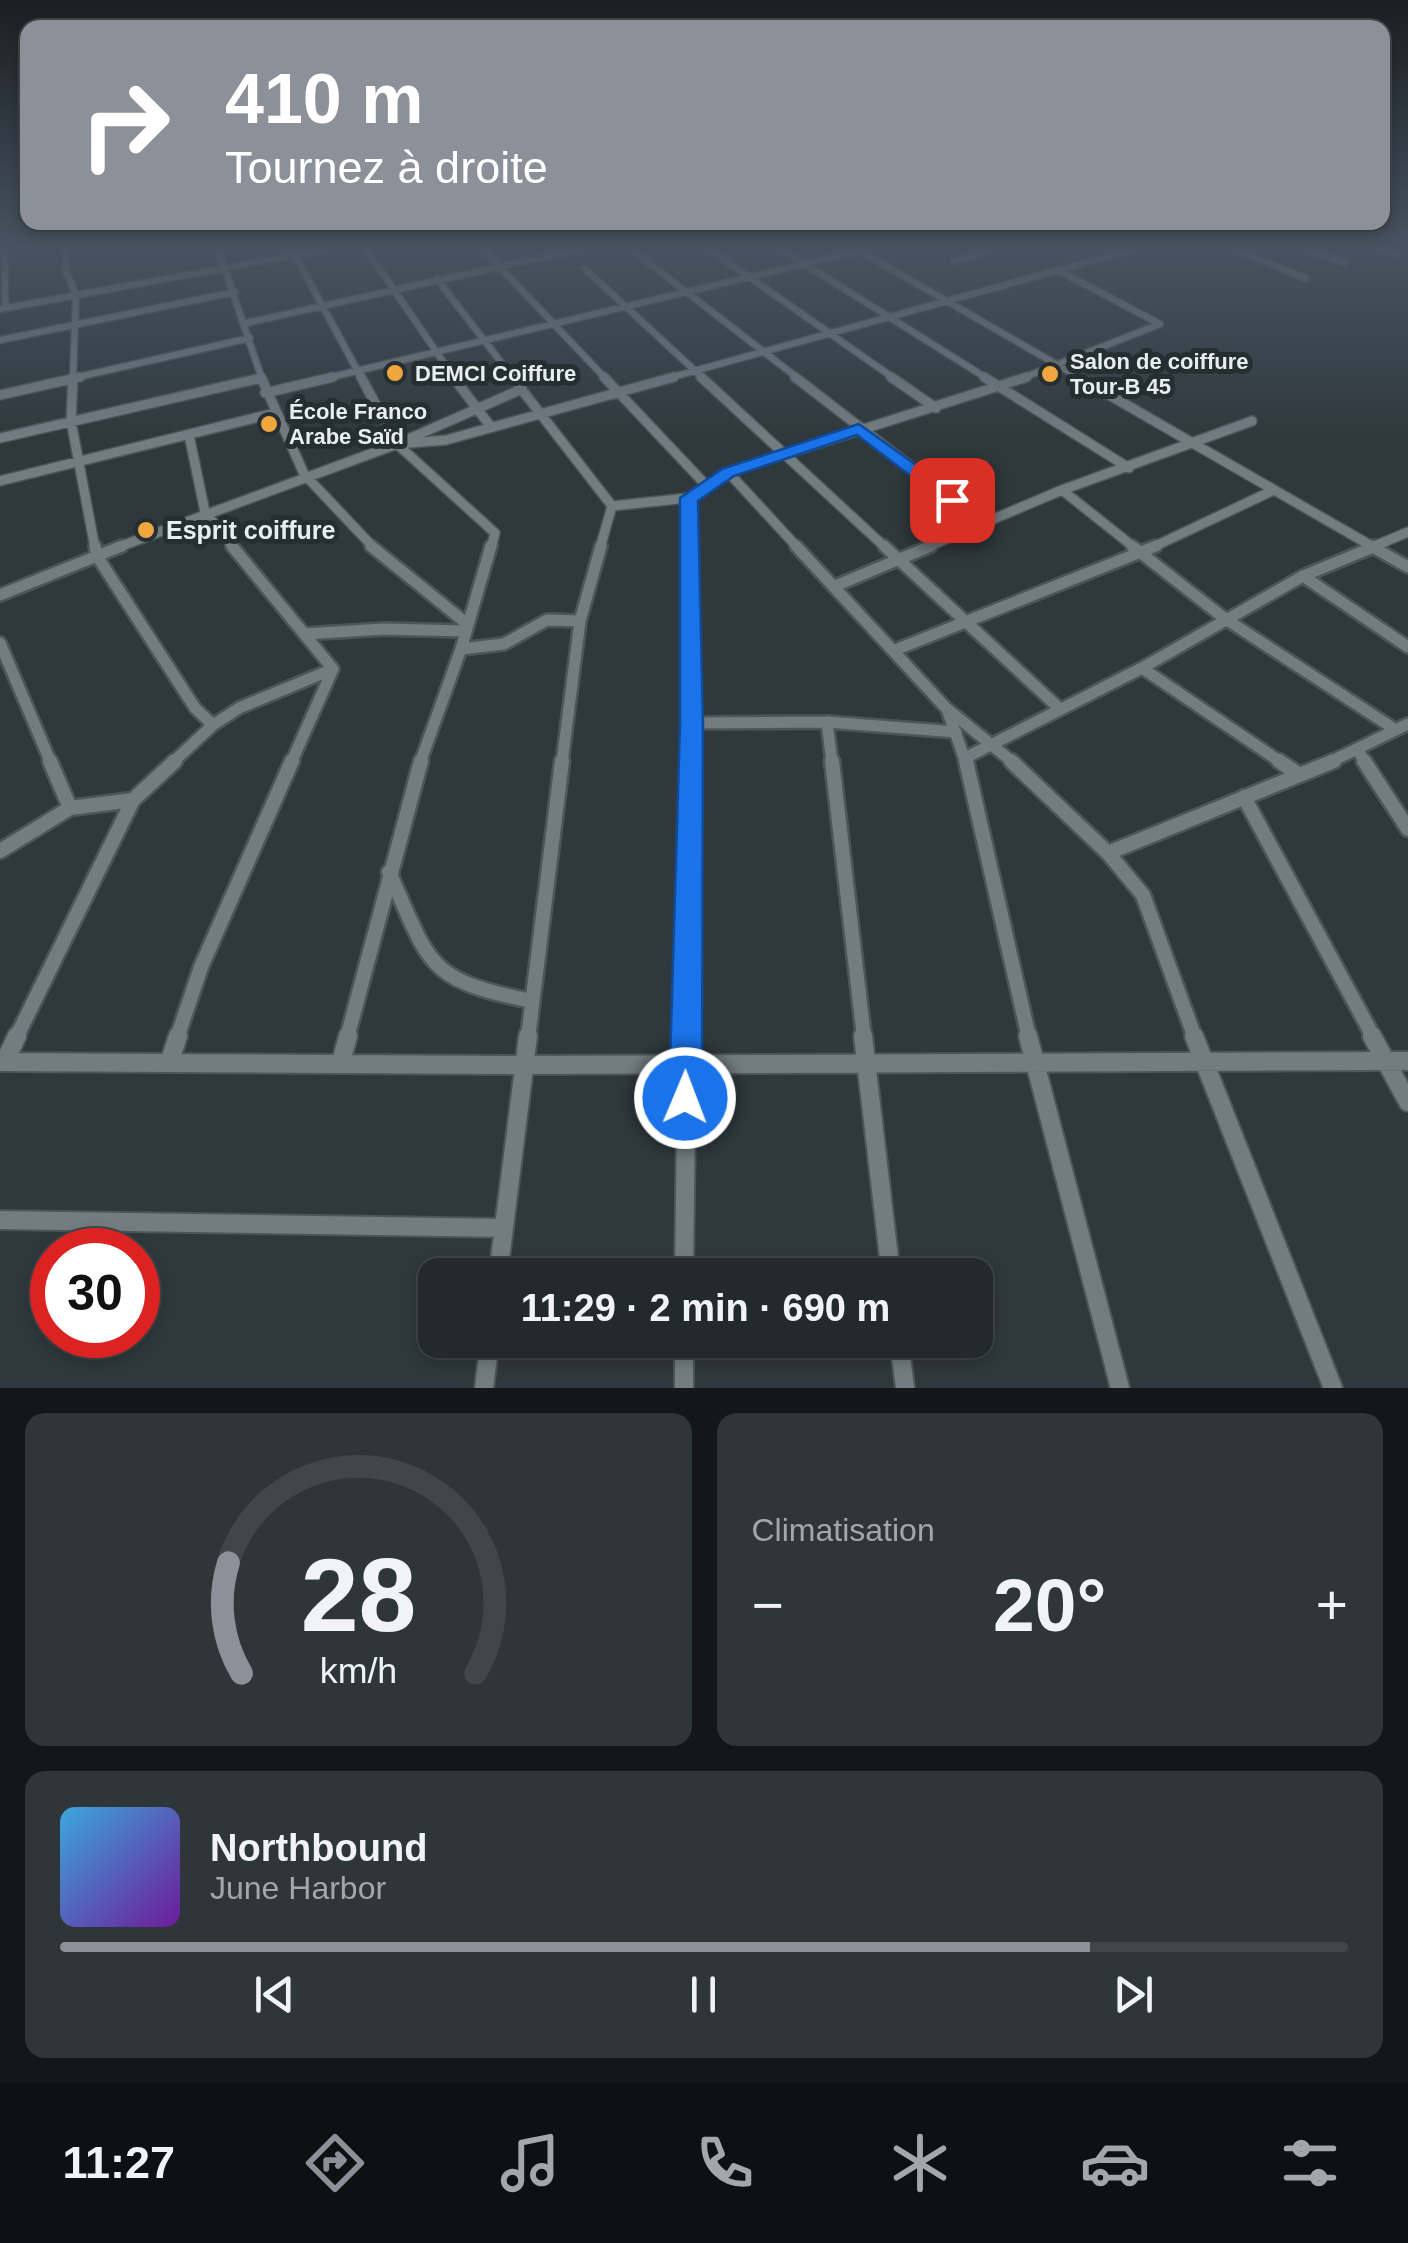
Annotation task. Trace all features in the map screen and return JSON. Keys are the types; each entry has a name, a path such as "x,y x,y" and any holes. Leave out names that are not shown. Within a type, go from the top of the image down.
{"street":[{"path":"75,311 71,422 97,556 194,708 213,725"},
{"path":"0,340 144,311"},
{"path":"242,311 266,393 305,476 406,577 448,604 465,627"},
{"path":"246,323 299,311"},
{"path":"323,311 396,444 495,533 388,872 341,1062"},
{"path":"410,311 434,351 491,427"},
{"path":"459,311 612,506"},
{"path":"543,311 706,484"},
{"path":"266,393 604,311"},
{"path":"625,311 1060,710"},
{"path":"710,311 984,523"},
{"path":"797,311 936,408"},
{"path":"878,311 1129,468"},
{"path":"396,444 446,440 916,311"},
{"path":"963,311 1408,567"},
{"path":"612,506 688,498 728,472 782,452 936,408 1061,366 1160,324 1135,311"},
{"path":"0,395 250,338"},
{"path":"0,438 261,378"},
{"path":"0,595 206,512 396,444 522,390"},
{"path":"0,482 275,414"},
{"path":"835,586 1062,490 1252,421"},
{"path":"188,435 206,512 333,668"},
{"path":"728,472 946,708 992,744 1108,852 1143,895 1203,1062 1332,1388"},
{"path":"1062,490 1224,618 1402,727 1358,752 1108,852"},
{"path":"895,650 1142,552 1274,490"},
{"path":"684,1258 692,723 688,498"},
{"path":"500,1258 580,621 612,506"},
{"path":"965,758 1142,668 1303,576 1408,532"},
{"path":"1303,576 1408,647"},
{"path":"461,648 504,644 546,620 580,621"},
{"path":"304,634 465,627"},
{"path":"0,644 70,808"},
{"path":"333,668 239,708 213,725 133,800 3,1061 524,1065 1408,1061"},
{"path":"170,1060 202,967 333,668"},
{"path":"1142,668 1298,774"},
{"path":"946,708 965,758 1034,1062 1120,1388"},
{"path":"692,723 826,722 956,732"},
{"path":"826,722 889,1258"},
{"path":"1358,752 1408,829"},
{"path":"1244,797 1408,1102"},
{"path":"0,851 70,808 133,800"},
{"path":"388,872 431,961 446,975 460,984 532,1002"},
{"path":"0,1220 504,1228"},
{"path":"484,1388 488,1358"},
{"path":"684,1358 684,1388"},
{"path":"901,1358 905,1388"}],"place":[{"name":"DEMCI Coiffure","path":"395,373"},
{"name":"Salon de coiffure Tour-B 45","path":"1050,374"},
{"name":"École Franco Arabe Saïd","path":"269,424"},
{"name":"Esprit coiffure","path":"146,530"}],"route":[{"path":"685,1098 692,723 688,498 728,472 859,429 952,500"}]}
